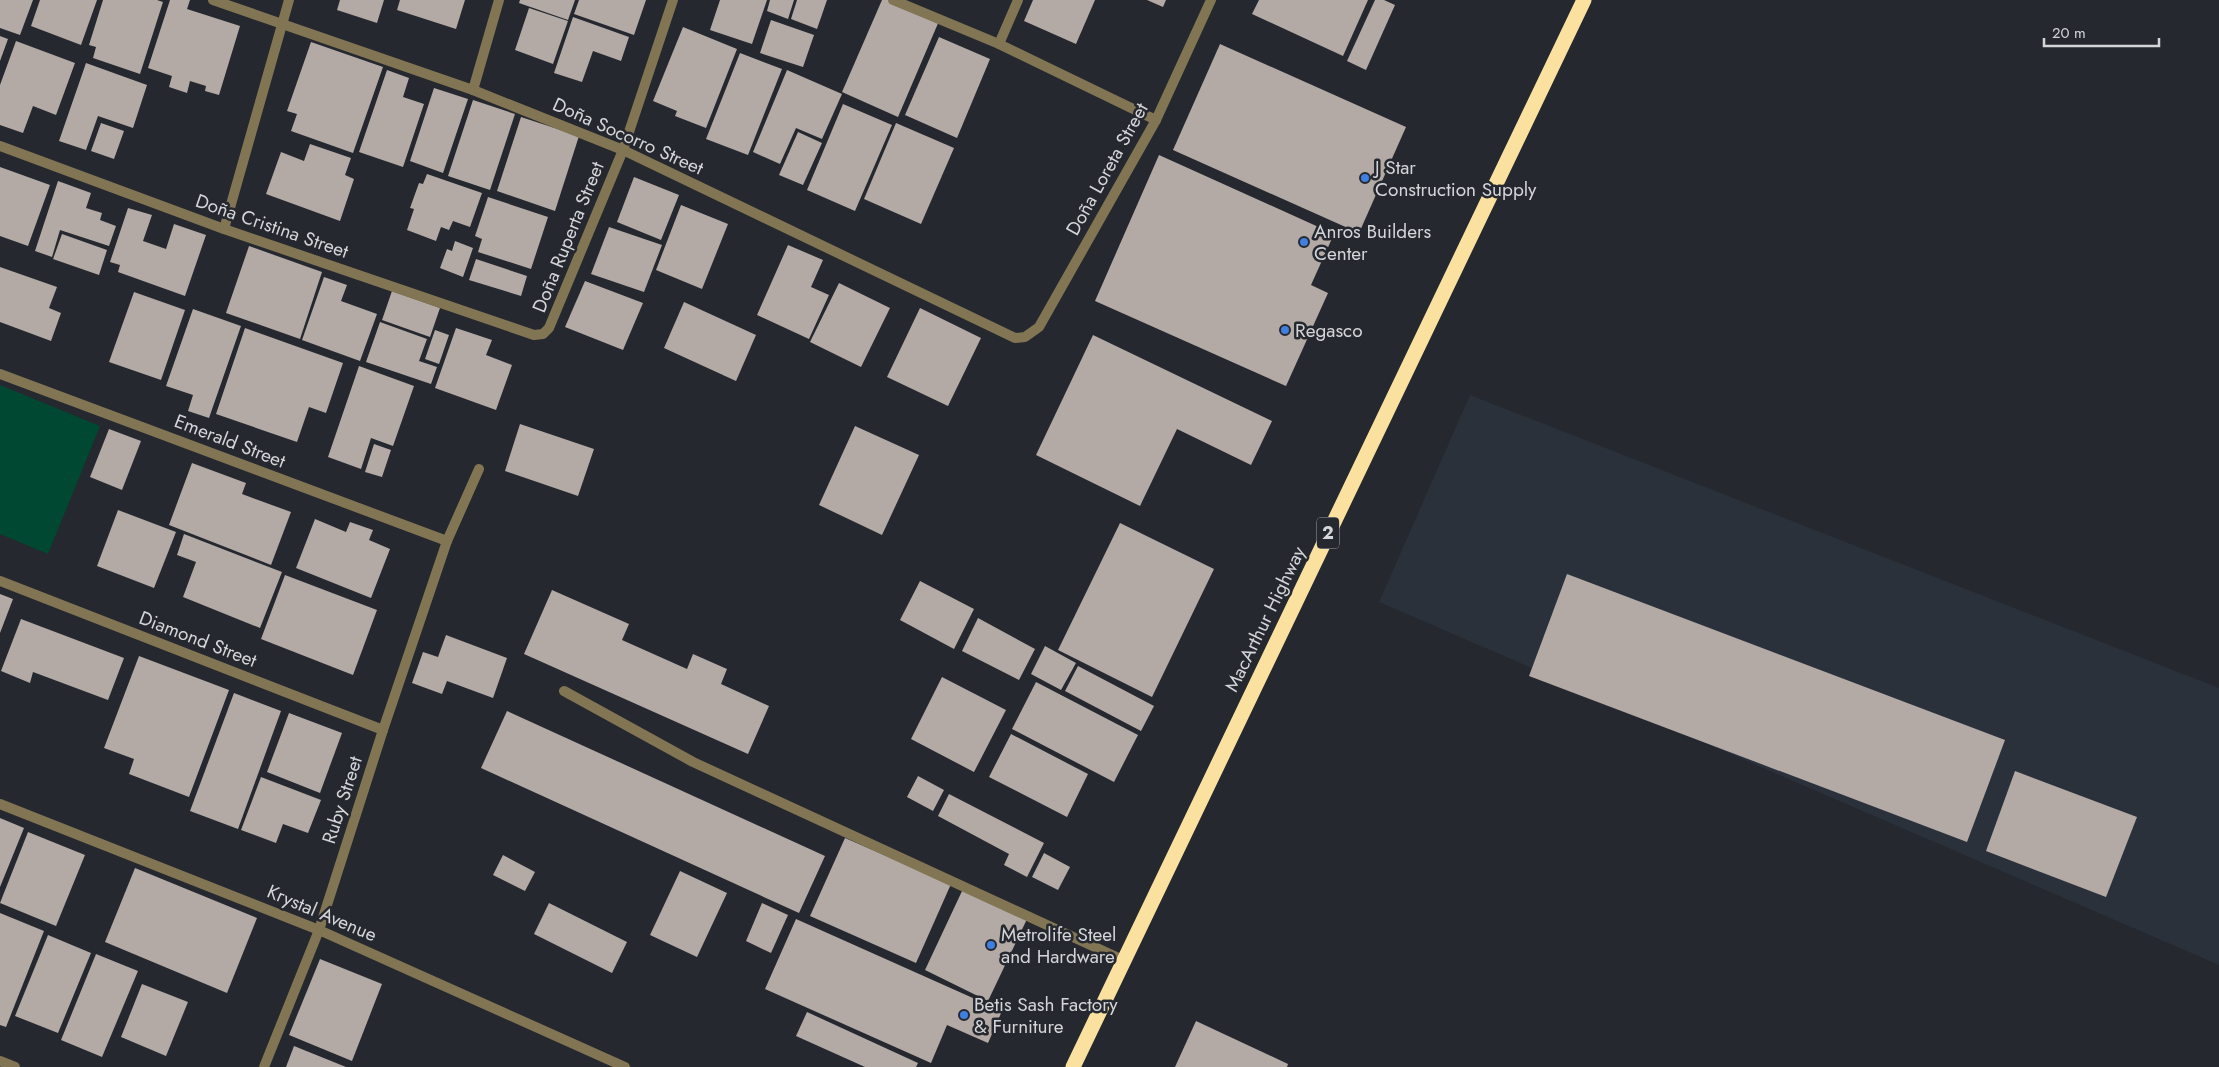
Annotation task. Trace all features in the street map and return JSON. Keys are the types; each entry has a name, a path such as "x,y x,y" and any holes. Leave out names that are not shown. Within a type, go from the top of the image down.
{"highway":[{"name":"MacArthur Highway","path":"1073,1067 1584,0"}],"street":[{"name":"Doña Socorro Street","path":"213,0 473,90 623,150 1015,338"},
{"path":"224,229 289,0"},
{"path":"473,90 499,0"},
{"name":"Doña Ruperta Street","path":"534,335 543,334 549,328 623,150 673,0"},
{"path":"893,0 998,44 1156,120"},
{"path":"998,44 1018,0"},
{"name":"Doña Loreta Street","path":"1015,338 1025,337 1038,327 1156,120 1211,0"},
{"name":"Doña Cristina Street","path":"0,146 224,229 534,335"},
{"name":"Emerald Street","path":"0,374 447,541"},
{"name":"Ruby Street","path":"264,1067 319,930 382,730 447,541 479,469"},
{"name":"Diamond Street","path":"0,581 382,730"},
{"path":"564,691 693,762 1123,960"},
{"name":"Krystal Avenue","path":"0,804 319,930 624,1067"},
{"path":"0,1061 15,1067"}],"shaded area":[{"path":"1470,395 2219,688 2219,965 1379,602"}],"green space":[{"path":"0,385 100,426 48,554 0,534"}],"building":[{"path":"0,0 33,0 20,35 0,28"},
{"path":"40,0 97,0 81,45 31,26"},
{"path":"103,0 157,0 163,2 140,74 93,58 96,47 89,45"},
{"path":"170,0 190,0 187,9 240,26 219,95 205,91 206,86 190,81 187,93 169,87 172,76 148,68"},
{"path":"340,0 384,0 377,23 337,10"},
{"path":"400,0 465,0 456,29 397,10"},
{"path":"520,0 575,0 568,20 519,3"},
{"path":"579,0 646,0 634,35 574,14"},
{"path":"720,0 767,0 752,44 710,30"},
{"path":"770,0 794,0 788,19 767,11"},
{"path":"797,0 827,0 817,29 791,19"},
{"path":"882,0 891,0 939,21 898,117 842,92"},
{"path":"1033,0 1095,0 1076,44 1024,21"},
{"path":"1147,0 1166,0 1163,7"},
{"path":"1259,0 1368,0 1343,56 1252,14"},
{"path":"1375,0 1384,0 1395,5 1366,70 1347,61"},
{"path":"529,8 568,21 553,64 515,50"},
{"path":"573,17 629,37 621,61 593,51 582,82 554,73"},
{"path":"771,20 814,35 803,67 760,53"},
{"path":"683,27 737,49 706,128 675,116 677,111 653,101"},
{"path":"0,36 8,39 0,61"},
{"path":"939,37 990,59 957,138 905,115"},
{"path":"16,41 75,63 56,115 33,106 23,133 0,125 0,85"},
{"path":"311,42 383,67 353,153 291,131 297,114 287,111"},
{"path":"1220,44 1406,127 1359,233 1173,150"},
{"path":"740,53 782,69 748,155 706,139"},
{"path":"86,63 147,85 133,128 98,116 86,150 59,141"},
{"path":"387,70 409,78 403,97 424,104 403,167 359,152"},
{"path":"787,70 842,94 822,139 796,128 780,164 753,152"},
{"path":"434,88 468,99 443,173 410,161"},
{"path":"473,100 515,114 490,190 448,176"},
{"path":"843,104 892,125 855,211 807,190"},
{"path":"521,117 579,136 555,211 497,191"},
{"path":"101,123 124,131 114,159 91,151"},
{"path":"896,123 954,148 921,224 864,199"},
{"path":"798,132 822,143 803,185 779,175"},
{"path":"310,144 351,158 345,175 354,179 340,221 266,194 281,152 304,161"},
{"path":"1159,155 1334,234 1311,285 1328,293 1286,386 1095,301"},
{"path":"0,167 50,185 28,246 0,236"},
{"path":"427,174 482,193 470,227 453,221 449,230 441,227 436,241 407,230 414,209 410,208 419,183 423,184"},
{"path":"634,177 679,195 661,240 617,222"},
{"path":"58,181 91,193 86,208 102,213 100,220 116,226 109,246 60,230 52,257 35,251"},
{"path":"488,197 548,217 531,269 478,252 482,239 475,236"},
{"path":"681,205 728,224 702,289 656,270"},
{"path":"128,208 152,215 143,241 166,249 174,224 206,235 185,296 118,272 120,265 110,262"},
{"path":"609,227 662,245 644,292 591,274"},
{"path":"62,234 107,250 99,275 53,259"},
{"path":"455,241 473,248 463,277 440,268 447,249 452,251"},
{"path":"788,245 823,260 811,287 829,295 809,339 757,315"},
{"path":"249,246 322,272 300,339 226,313"},
{"path":"476,259 527,276 521,296 469,280"},
{"path":"0,267 57,287 49,308 61,313 51,341 0,322"},
{"path":"324,277 347,285 341,301 377,314 360,361 302,340"},
{"path":"585,281 643,303 623,350 565,327"},
{"path":"839,283 890,308 861,367 810,342"},
{"path":"392,291 440,308 430,337 382,320"},
{"path":"134,292 185,310 161,380 109,362"},
{"path":"684,302 756,335 736,381 664,348"},
{"path":"920,308 981,338 948,406 887,377"},
{"path":"193,309 241,326 209,418 188,411 193,395 166,386"},
{"path":"380,322 427,339 419,361 437,367 431,384 366,362"},
{"path":"245,328 343,363 326,413 309,407 297,442 216,414"},
{"path":"456,328 492,340 486,355 512,365 496,410 435,388"},
{"path":"435,330 449,335 439,364 425,359"},
{"path":"1093,335 1272,421 1251,465 1177,429 1140,506 1036,455"},
{"path":"359,366 414,386 393,446 371,438 361,469 328,457"},
{"path":"520,424 594,449 578,496 505,471"},
{"path":"855,426 919,455 882,535 819,505"},
{"path":"109,429 141,441 122,490 90,477"},
{"path":"374,444 391,450 382,477 365,472"},
{"path":"192,463 246,483 242,494 291,512 271,565 169,525"},
{"path":"118,510 176,532 154,588 97,566"},
{"path":"315,519 346,532 350,522 373,530 369,540 390,549 371,598 296,568"},
{"path":"1120,523 1214,569 1152,697 1058,650"},
{"path":"184,534 282,572 260,628 183,597 196,562 177,555"},
{"path":"1567,574 2005,740 1967,842 1529,676"},
{"path":"285,575 377,610 353,675 261,639"},
{"path":"920,581 974,609 954,649 900,620"},
{"path":"552,590 629,624 622,640 687,669 693,654 727,669 721,684 769,706 748,754 524,654"},
{"path":"0,594 13,599 0,633"},
{"path":"978,618 1035,649 1019,680 962,651"},
{"path":"21,619 124,658 108,700 33,672 30,683 1,671"},
{"path":"446,635 507,658 493,698 447,681 442,694 412,683 423,652 438,657"},
{"path":"1045,646 1076,663 1061,690 1031,674"},
{"path":"139,656 229,690 189,797 129,774 134,759 104,748"},
{"path":"1078,666 1154,706 1141,731 1065,691"},
{"path":"942,677 1006,710 974,772 911,739"},
{"path":"1036,682 1138,735 1114,782 1012,729"},
{"path":"234,693 281,711 238,829 190,811"},
{"path":"507,711 825,856 799,913 481,768"},
{"path":"289,713 342,733 320,793 267,772"},
{"path":"1011,734 1088,774 1067,817 989,777"},
{"path":"2015,771 2137,817 2106,897 1986,851"},
{"path":"918,776 944,790 933,811 907,797"},
{"path":"261,777 321,800 308,833 283,824 276,843 241,830"},
{"path":"949,794 1044,843 1027,877 1004,865 1009,854 938,816"},
{"path":"0,818 24,828 0,887"},
{"path":"28,832 85,855 56,926 0,903"},
{"path":"845,838 951,884 916,963 810,916"},
{"path":"1044,853 1070,867 1058,890 1032,877"},
{"path":"503,855 535,872 525,891 493,875"},
{"path":"135,868 257,918 227,993 105,942"},
{"path":"680,871 727,893 697,957 650,935"},
{"path":"963,889 1027,919 988,1001 925,970"},
{"path":"549,903 627,942 612,973 534,934"},
{"path":"762,903 788,915 771,953 746,941"},
{"path":"0,913 44,931 6,1027 0,1025"},
{"path":"796,919 1002,1011 988,1043 947,1025 931,1063 765,989"},
{"path":"48,935 91,953 58,1033 15,1016"},
{"path":"96,954 138,971 102,1057 61,1040"},
{"path":"320,959 382,984 352,1061 289,1035"},
{"path":"142,984 188,1002 166,1056 121,1037"},
{"path":"807,1012 918,1063 916,1067 865,1067 796,1036"},
{"path":"1196,1021 1288,1064 1287,1067 1175,1067"},
{"path":"294,1046 346,1067 286,1067"}],"place":[{"name":"J Star Construction Supply","path":"1365,178"},
{"name":"Anros Builders Center","path":"1304,242"},
{"name":"Regasco","path":"1285,330"},
{"name":"Metrolife Steel and Hardware","path":"991,945"},
{"name":"Betis Sash Factory & Furniture","path":"964,1015"}]}
